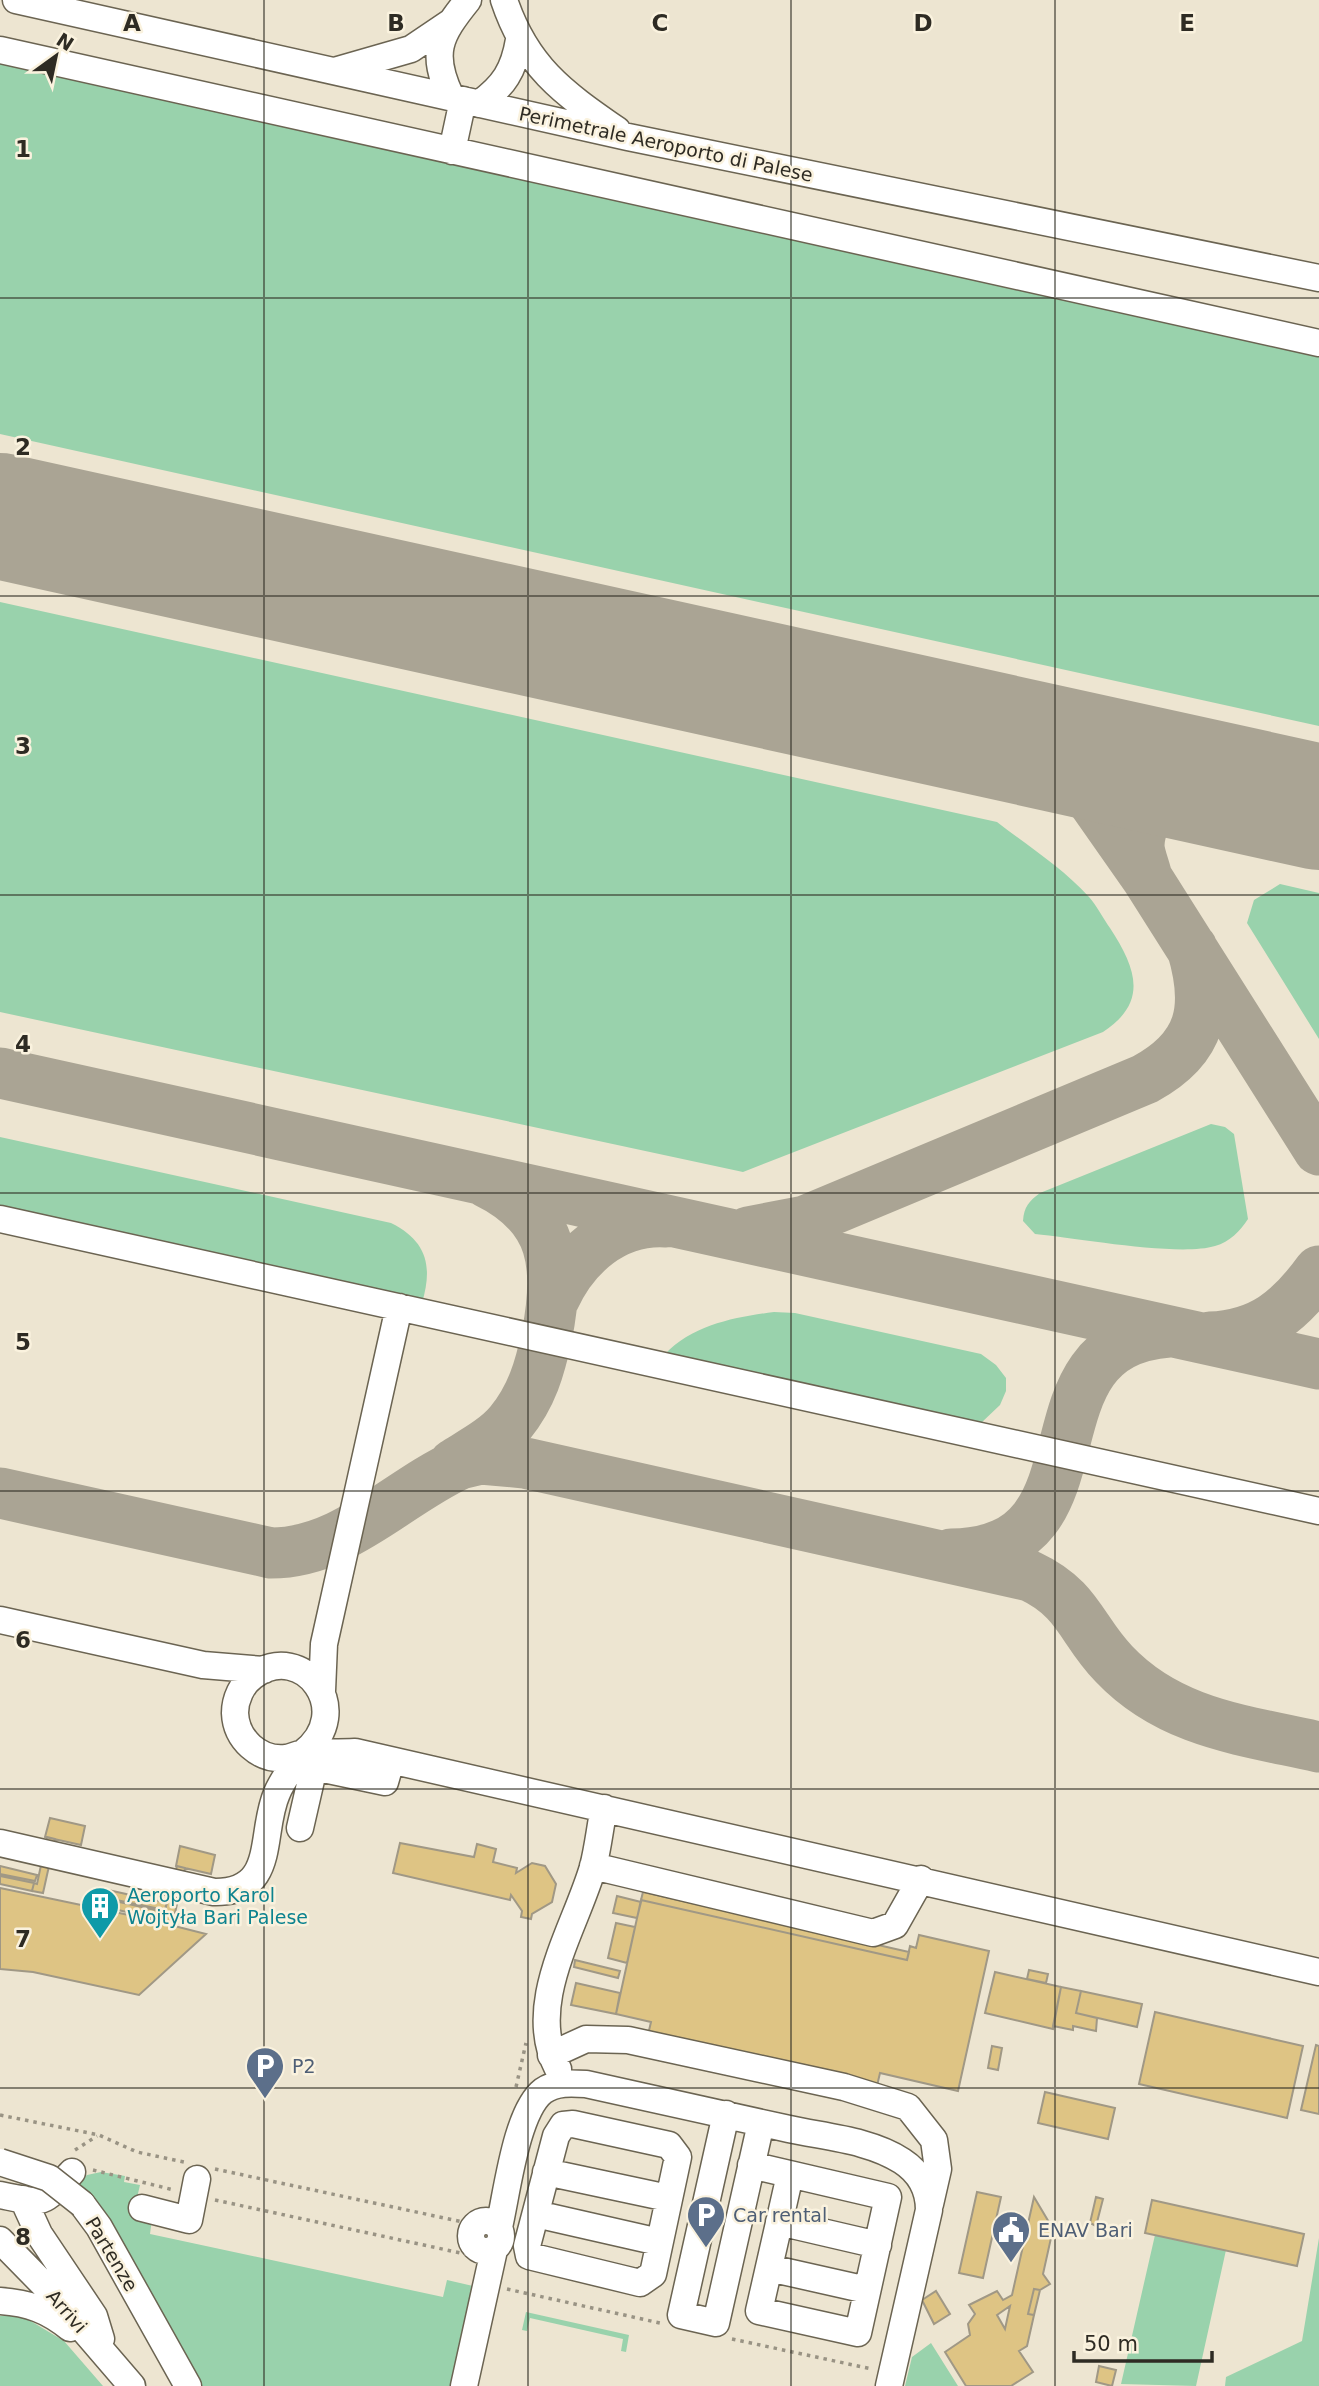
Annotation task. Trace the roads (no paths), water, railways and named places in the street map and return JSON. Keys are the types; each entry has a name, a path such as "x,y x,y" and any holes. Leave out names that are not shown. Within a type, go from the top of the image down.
{"street":[{"name":"Perimetrale Aeroporto di Palese","path":"16,0 628,137 1319,278"},
{"path":"452,151 464,100 438,61 439,46 451,22 468,0"},
{"path":"504,0 519,40 550,80 628,137"},
{"path":"332,71 411,49 451,22"},
{"path":"464,100 494,93 512,72 519,40"},
{"path":"0,50 1319,343"},
{"path":"0,1219 1319,1511"},
{"path":"0,1843 214,1892 226,1892 247,1884 256,1875 262,1864 277,1792 288,1779 301,1754 322,1734 326,1721 327,1706 322,1691 324,1644 399,1307"},
{"path":"0,1620 202,1665 298,1670 307,1675 322,1691"},
{"path":"298,1670 311,1666 317,1649 324,1644"},
{"path":"202,1665 237,1698"},
{"path":"264,1670 243,1686 237,1698 236,1724 250,1746 261,1753 286,1758 301,1754 355,1752 921,1879 1319,1972"},
{"path":"326,1721 355,1752"},
{"path":"261,1753 277,1792"},
{"path":"300,1828 314,1767 385,1782 391,1761"},
{"path":"567,2083 551,2055 548,2022 558,1959 593,1866 604,1808"},
{"path":"593,1866 873,1933 895,1925 921,1879"},
{"path":"551,2055 586,2039 628,2040 845,2087 908,2107 934,2140 938,2169 889,2386"},
{"path":"464,2386 488,2244 526,2114 542,2092 567,2083 586,2084 864,2146 900,2160 921,2179 929,2199 929,2210"},
{"path":"726,2114 681,2315 716,2323 761,2123"},
{"path":"573,2124 669,2145 678,2157 666,2206 653,2274 640,2283 530,2256 527,2246 556,2136 563,2125 573,2124"},
{"name":"Partenze","path":"0,2162 49,2178 82,2204 99,2227 188,2386"},
{"path":"12,2197 36,2203 48,2198 78,2165"},
{"path":"751,2165 888,2197 858,2333 759,2311 789,2175"},
{"path":"547,2172 666,2206 701,2221"},
{"path":"142,2208 189,2220 198,2176"},
{"path":"12,2197 94,2316 107,2358"},
{"path":"536,2214 659,2242"},
{"path":"736,2235 774,2245 867,2290"},
{"name":"Arrivi","path":"4,2241 132,2386"},
{"path":"774,2245 878,2245"},
{"path":"0,2301 29,2303 55,2315 107,2358"}],"place":[{"name":"Aeroporto Karol Wojtyła Bari Palese","path":"100,1940"},
{"name":"P2","path":"265,2100"},
{"name":"Car rental","path":"706,2249"},
{"name":"ENAV Bari","path":"1011,2264"}]}
